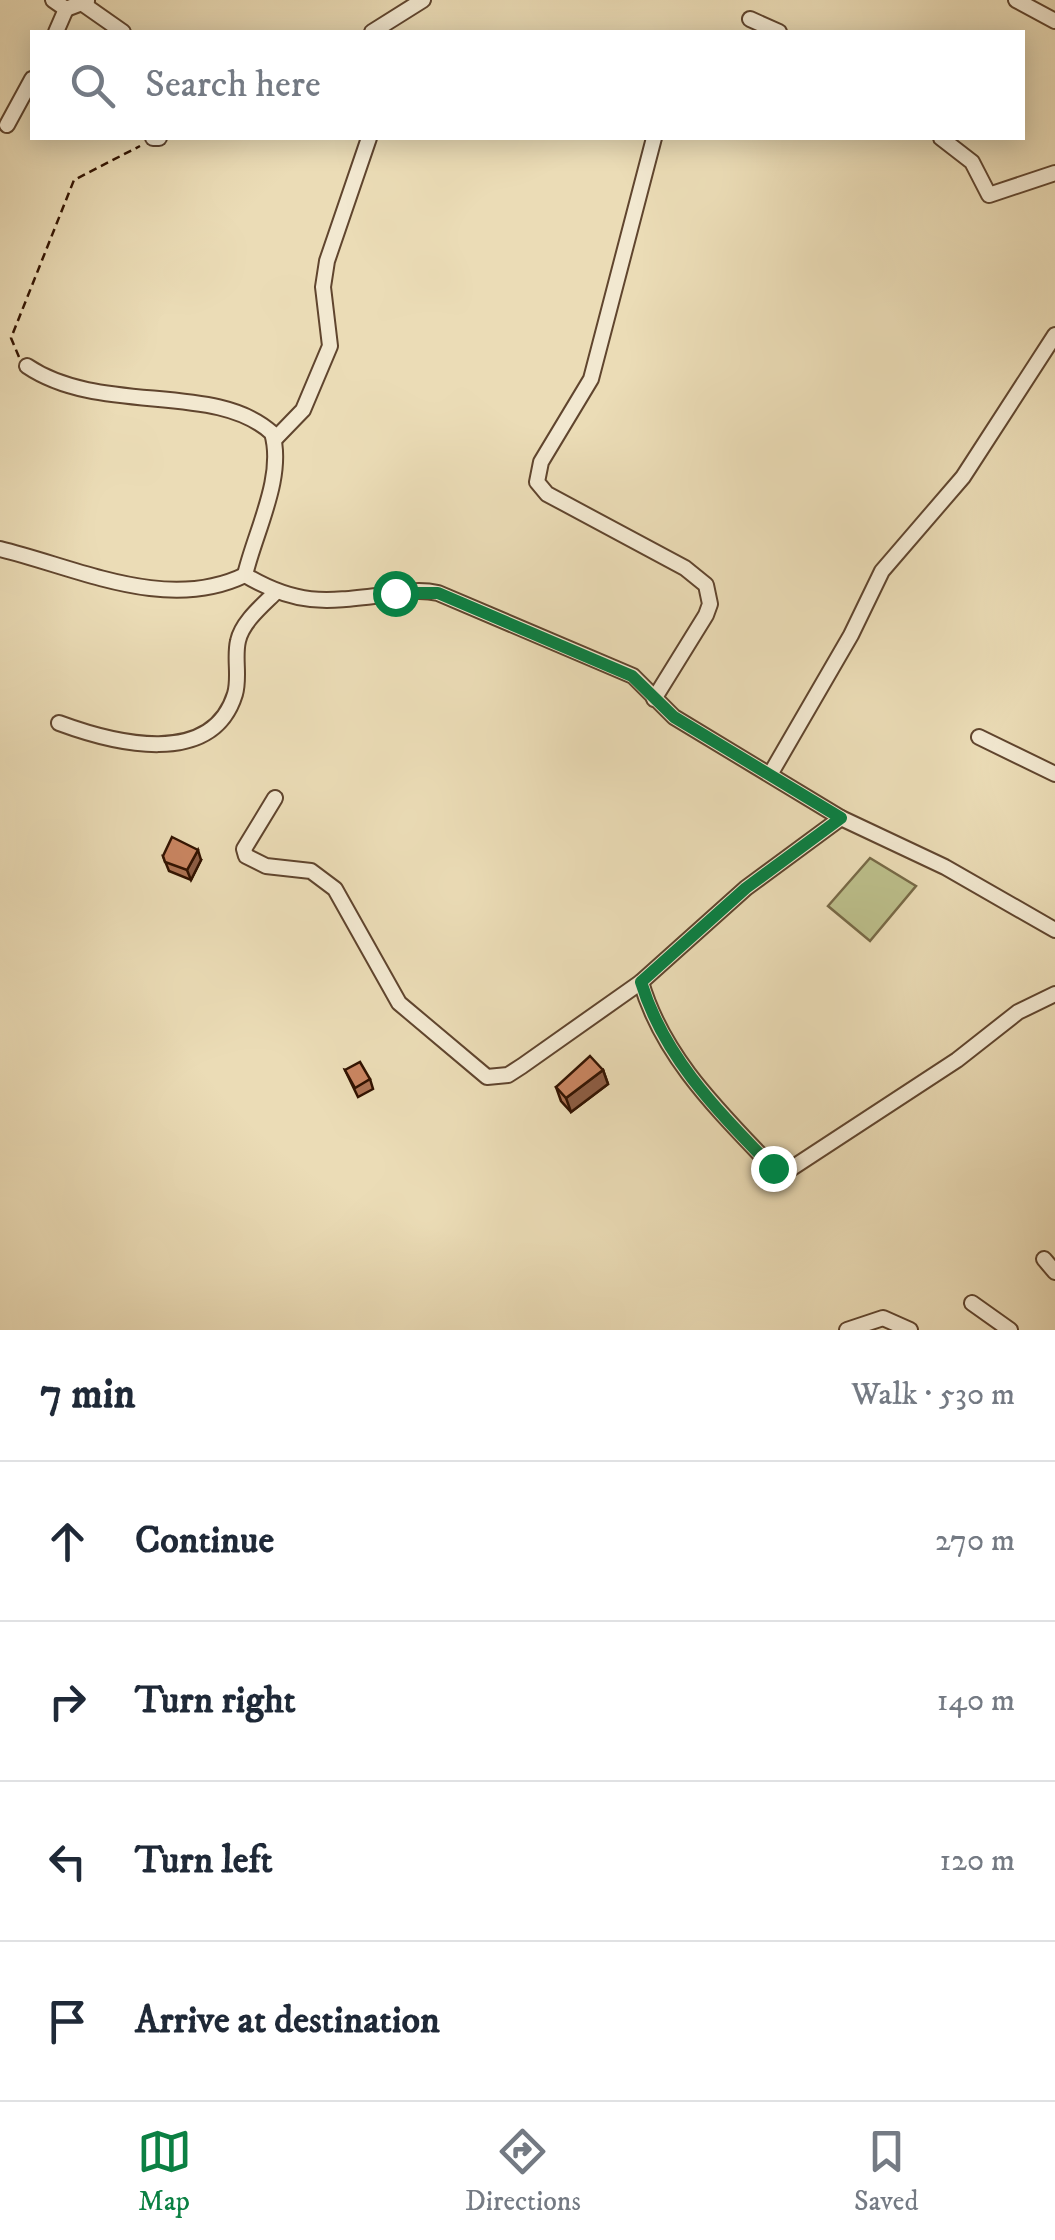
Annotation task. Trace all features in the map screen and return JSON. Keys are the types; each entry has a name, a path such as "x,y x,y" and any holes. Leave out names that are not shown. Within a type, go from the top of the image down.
{"street":[{"path":"375,30 424,0"},
{"path":"1016,0 1055,21"},
{"path":"56,30 60,5 86,2 121,30"},
{"path":"750,19 775,30"},
{"path":"7,125 30,83"},
{"path":"0,549 121,583 171,590 220,587 245,575 266,505 274,440 303,410 330,346 323,287 327,261 368,140"},
{"path":"653,140 591,379 541,462 536,482 547,494 686,568 706,585 710,604 706,615 654,700"},
{"path":"944,140 972,162 989,195 1055,173"},
{"path":"771,773 851,635 882,571 963,478 1055,334"},
{"path":"27,366 47,379 111,396 225,407 249,416 274,440"},
{"path":"245,575 276,592 322,602 415,591 438,593 632,676 674,717 841,818 945,867 1055,930"},
{"path":"60,723 97,737 143,744 208,733 227,714 236,691 241,632 276,592"},
{"path":"980,737 1055,774"},
{"path":"275,798 244,849 246,856 266,866 310,871 335,888 399,1003 478,1073 508,1074 641,982 746,888 841,818"},
{"path":"641,982 665,1042 685,1070 773,1168 783,1171 957,1060 1018,1012 1055,994"},
{"path":"1044,1259 1055,1272"},
{"path":"972,1303 1010,1330"},
{"path":"846,1330 882,1318 910,1330"}],"path":[{"path":"27,366 12,348 11,338 74,180 151,140"}],"green space":[{"path":"870,858 916,886 870,941 828,906"}],"building":[{"path":"172,837 198,850 187,870 165,862 163,856"},
{"path":"590,1056 603,1070 566,1098 556,1087"},
{"path":"360,1062 370,1079 355,1088 345,1070"}],"route":[{"path":"395,593 438,593 632,676 674,717 841,818 746,888 712,921 670,952 641,982 665,1042 708,1099 773,1168"}]}
